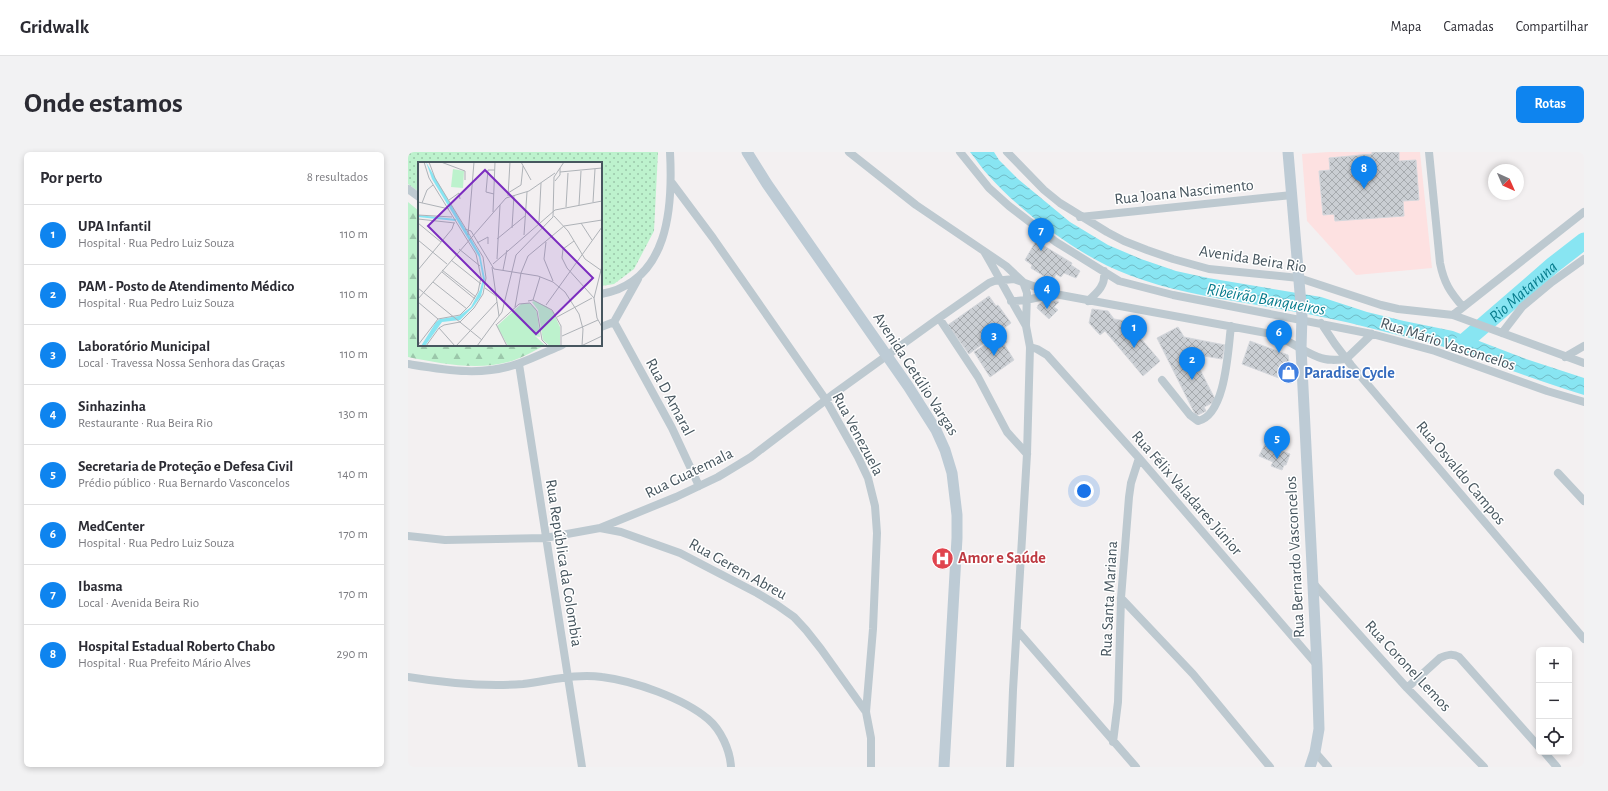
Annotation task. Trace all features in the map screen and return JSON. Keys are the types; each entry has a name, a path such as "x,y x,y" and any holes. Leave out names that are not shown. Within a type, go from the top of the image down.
{"main road":[{"name":"Avenida Getúlio Vargas","path":"747,152 767,184 888,356 936,430 945,450 952,473 957,515 957,538 944,767"},
{"name":"Rua Bernardo Vasconcelos","path":"1288,152 1302,319 1301,348 1317,665 1319,729 1315,752 1310,767"}],"street":[{"path":"602,294 623,288 638,277 646,270 660,245 666,227 672,183 670,152"},
{"path":"849,152 916,205 1002,263 1022,282 1028,298 1026,326 1030,347 1027,454 1010,767"},
{"path":"960,152 990,188 1008,206 1056,242 1119,281 1173,295 1302,319"},
{"name":"Avenida Beira Rio","path":"1007,152 1044,190 1080,217 1124,242 1173,259 1209,269 1299,283 1380,305 1453,315 1584,363"},
{"path":"1429,152 1440,263 1443,277 1447,286 1463,307"},
{"name":"Rua Venezuela","path":"672,183 713,238 826,400 868,478 875,506 877,533 873,629 866,712 871,738 871,767"},
{"path":"408,189 418,196"},
{"name":"Rua Joana Nascimento","path":"1080,217 1292,194"},
{"path":"1453,315 1584,212"},
{"path":"984,252 1001,279 1011,301 1026,326"},
{"path":"1499,332 1522,307 1552,282 1584,259"},
{"path":"1088,300 1097,293 1102,286 1105,277 1104,271"},
{"path":"602,328 614,322 638,277"},
{"path":"1001,279 1014,279 1055,294 1272,334 1326,360 1346,359 1372,334"},
{"name":"Rua Guatemala","path":"408,536 445,540 545,538 600,528 663,503 718,477 751,457 826,400 939,318 989,283 1001,279"},
{"path":"1106,303 1101,295 1104,287 1109,282 1119,281"},
{"path":"1008,292 1022,282"},
{"path":"1011,301 1019,302 1028,298 1055,294"},
{"path":"939,318 978,376 1007,432 1027,454"},
{"name":"Rua Mário Vasconcelos","path":"1302,319 1372,334 1435,351 1547,391 1584,402"},
{"name":"Rua D Amaral","path":"614,322 672,428 699,486"},
{"name":"Rua Osvaldo Campos","path":"1321,323 1346,359 1584,639"},
{"path":"1162,380 1190,415 1198,421 1203,420 1215,406 1219,397 1225,374 1231,326"},
{"path":"408,364 450,371 491,370 519,364 560,346"},
{"path":"1566,357 1584,346"},
{"name":"Rua Félix Valadares Júnior","path":"1030,347 1047,355 1139,458 1317,665"},
{"name":"Rua República da Colombia","path":"519,364 582,767"},
{"name":"Rua Santa Mariana","path":"1113,742 1118,702 1122,598 1129,497 1131,483 1139,458"},
{"path":"1558,473 1584,501"},
{"name":"Rua Gerem Abreu","path":"600,528 621,532 642,541 662,546 680,553 757,592 777,605 794,617 806,630 866,712"},
{"name":"Rua Coronel Lemos","path":"1313,583 1407,688 1484,767"},
{"path":"1122,598 1193,674 1270,767"},
{"path":"1017,630 1136,767"},
{"path":"1407,688 1440,658 1446,655 1455,654 1536,744"},
{"path":"408,676 473,684 522,684 591,676 628,681 659,692 708,719 719,731 725,742 731,767"},
{"path":"1315,752 1328,767"},
{"path":"1547,755 1557,767"}],"shaded area":[{"path":"1329,152 1420,152 1432,268 1356,275 1307,221 1302,154"}],"green space":[{"path":"408,152 658,152 654,231 634,269 614,284 602,286 602,162 418,162 418,191 408,184"},
{"path":"408,202 418,210 418,346 544,346 512,361 486,366 447,364 408,357"}],"water":[{"name":"Ribeirão Banqueiros","path":"970,152 994,152 999,160 1018,179 1070,222 1108,245 1141,259 1176,271 1208,278 1321,297 1367,312 1453,331 1526,359 1584,378 1584,395 1457,351 1422,341 1328,318 1220,299 1159,285 1129,275 1092,258 1036,220 986,173"}],"building":[{"path":"1372,152 1399,152 1399,161 1416,160 1419,200 1403,201 1404,216 1335,221 1334,214 1323,215 1319,171 1330,170 1329,158 1372,154"},
{"path":"1036,241 1072,263 1071,265 1080,271 1076,278 1064,273 1061,277 1056,274 1054,278 1049,275 1047,278 1031,268 1032,265 1025,260"},
{"path":"989,296 996,306 998,305 1011,323 969,354 948,325"},
{"path":"1045,300 1059,302 1054,307 1058,310 1049,319 1037,308 1038,305"},
{"path":"1092,309 1108,311 1114,319 1126,321 1160,361 1143,376 1105,331 1100,335 1089,323"},
{"path":"1178,327 1184,337 1225,345 1222,359 1192,354 1216,401 1204,407 1206,411 1196,416 1157,338"},
{"path":"1002,334 1007,342 1004,344 1014,360 990,377 974,352"},
{"path":"1250,341 1288,355 1292,383 1242,364"},
{"path":"1265,444 1290,454 1286,465 1284,465 1282,470 1271,466 1273,462 1259,456"}],"waterway":[{"name":"Rio Mataruna","path":"1463,343 1553,265 1584,241"}],"place":[{"name":"Hospital Estadual Roberto Chabo","path":"1364,189"},
{"name":"Ibasma","path":"1041,251"},
{"name":"Sinhazinha","path":"1047,309"},
{"name":"UPA Infantil","path":"1134,348"},
{"name":"MedCenter","path":"1279,353"},
{"name":"Laboratório Municipal","path":"994,356"},
{"name":"Paradise Cycle","path":"1288,373"},
{"name":"PAM - Posto de Atendimento Médico","path":"1192,380"},
{"name":"Secretaria de Proteção e Defesa Civil","path":"1277,459"},
{"name":"Amor e Saúde","path":"943,558"}]}
